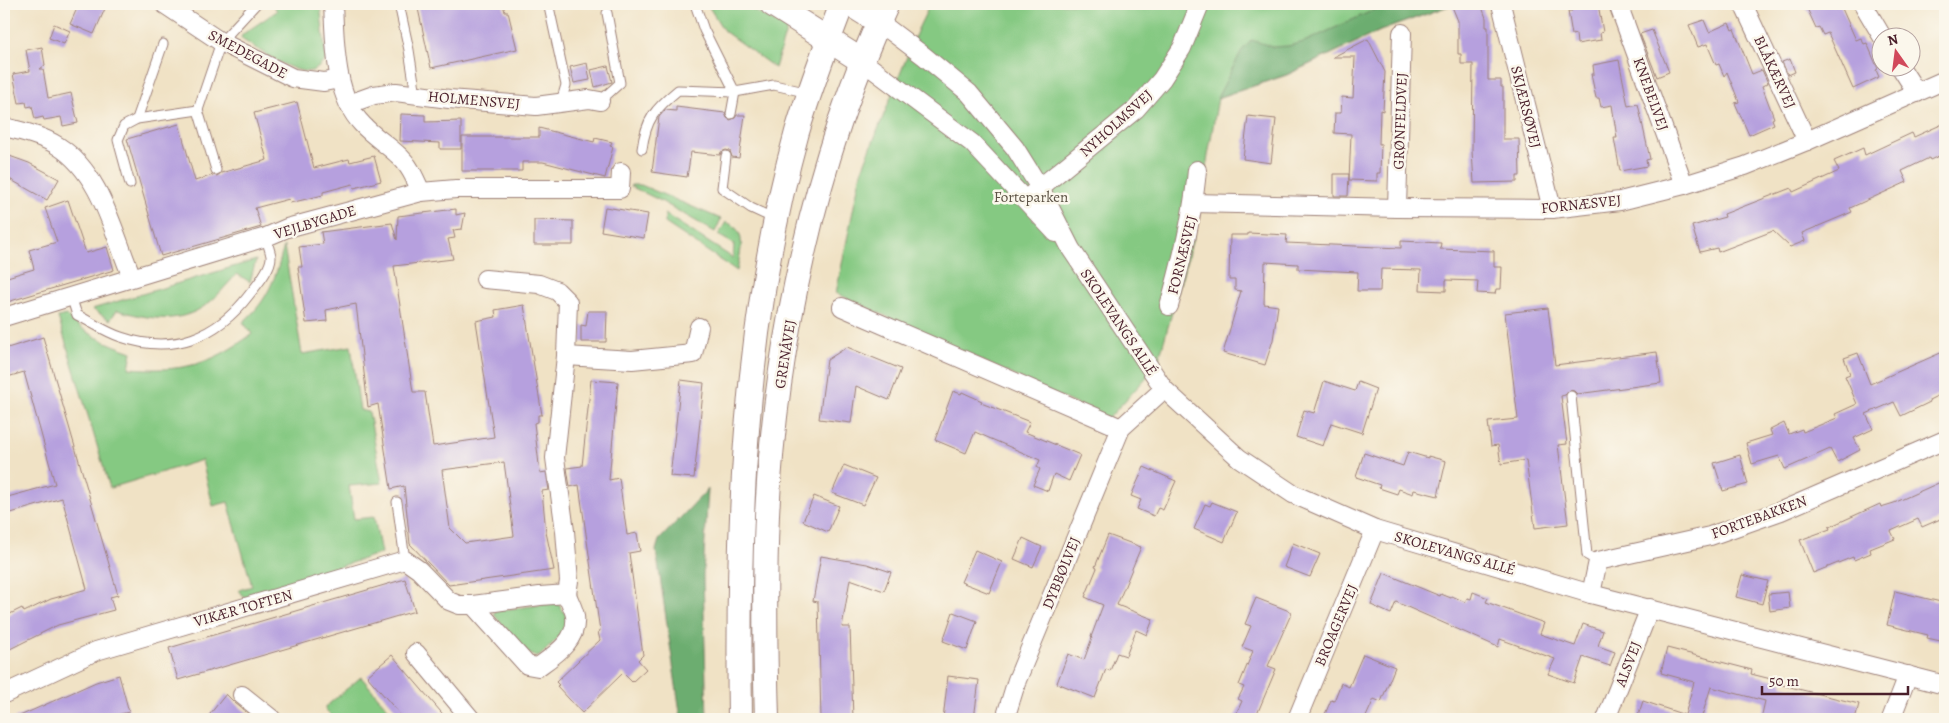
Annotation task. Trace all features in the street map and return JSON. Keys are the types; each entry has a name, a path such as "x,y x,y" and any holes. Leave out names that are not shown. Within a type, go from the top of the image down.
{"main road":[{"path":"772,4 862,62"},
{"name":"GRENÅVEJ","path":"740,719 738,622 740,514 746,427 762,303 776,220 798,132 842,4"},
{"path":"850,4 883,13"},
{"name":"GRENÅVEJ","path":"767,719 765,623 767,515 774,428 783,361 794,295 810,224 843,114 883,13"}],"street":[{"name":"SMEDEGADE","path":"164,4 221,42 293,78 324,82 340,79"},
{"path":"333,4 335,49 340,79 349,104 360,122 374,136 398,154 409,168 421,192"},
{"name":"NYHOLMSVEJ","path":"1025,200 1136,109 1162,79 1182,48 1200,4"},
{"name":"SKJÆRSØVEJ","path":"1501,4 1552,209"},
{"name":"KNEBELVEJ","path":"1618,4 1684,185"},
{"name":"BLÅKÆRVEJ","path":"1743,4 1807,141"},
{"path":"1863,4 1877,28"},
{"name":"SKOLEVANGS ALLÉ","path":"883,13 924,56 968,93 1016,148 1040,188 1071,249 1164,389 1239,458 1293,494 1375,530 1591,594 1945,685"},
{"name":"GRØNFELDVEJ","path":"1397,208 1402,33"},
{"name":"SKOLEVANGS ALLÉ","path":"862,62 972,143 1071,249"},
{"path":"1907,78 1917,93"},
{"name":"FORNÆSVEJ","path":"1194,203 1397,208 1552,209 1620,201 1684,185 1745,166 1807,141 1945,80"},
{"name":"HOLMENSVEJ","path":"349,104 374,95 396,92 449,99 536,106 589,100 600,101"},
{"path":"4,127 57,146 74,158 90,180 114,225 132,277"},
{"name":"FORNÆSVEJ","path":"1169,306 1183,256 1194,203 1197,170"},
{"name":"VEJLBYGADE","path":"4,317 266,237 287,228 421,192 456,189 620,189 621,172"},
{"path":"474,605 528,665 538,667 565,645 575,631 575,614 567,594 569,581 568,564 555,458 566,356 568,302 557,291 539,284 485,279"},
{"path":"842,308 1120,428"},
{"path":"566,356 632,360 693,354 699,327"},
{"name":"DYBBØLVEJ","path":"1005,719 1017,680 1120,428 1164,389"},
{"name":"FORTEBAKKEN","path":"1598,561 1710,536 1781,511 1945,440"},
{"name":"BROAGERVEJ","path":"1297,719 1375,530"},
{"path":"404,560 420,570 449,601 459,605 474,605 567,594"},
{"name":"VIKÆR TOFTEN","path":"4,694 96,651 404,560"},
{"path":"1591,594 1598,561"},
{"name":"ALSVEJ","path":"1606,719 1650,608"},
{"path":"416,652 471,719"},
{"path":"1891,719 1908,674"},
{"path":"242,694 272,719"}],"lane":[{"path":"216,170 198,110 221,42 256,4"},
{"path":"399,4 416,95"},
{"path":"695,4 704,30 735,92 731,114"},
{"path":"549,7 566,85 558,104"},
{"path":"600,101 620,83 607,13"},
{"path":"137,119 163,44"},
{"path":"642,149 644,133 657,107 678,90 735,92 774,85 810,93"},
{"path":"130,184 118,140 124,126 137,119 198,110"},
{"path":"726,156 722,188 751,208 776,220"},
{"path":"71,296 77,315 120,336 147,343 183,342 203,335 221,325 237,310 264,275 271,257 266,237"},
{"path":"1571,396 1587,555 1598,561"},
{"path":"397,502 404,560"}],"green space":[{"path":"273,4 320,4 326,59 317,68 311,71 295,69 243,40 241,37 243,34 277,11"},
{"path":"707,4 741,4 787,28 775,68 724,31"},
{"name":"Forteparken","path":"930,4 1454,4 1380,31 1287,75 1218,98 1195,231 1157,366 1108,419 836,293 861,172 918,29"},
{"path":"1387,4 1395,4 1400,11 1433,4 1454,4 1380,31 1286,75 1217,98 1242,50 1252,40 1273,47 1304,42"},
{"path":"641,185 721,219 715,232 630,186"},
{"path":"665,214 733,258 734,244 718,235 726,222 733,226 738,231 741,242 737,271 665,223"},
{"path":"284,246 302,354 351,346 360,410 369,412 382,483 349,486 354,519 374,517 381,553 245,598 239,590 252,586 228,502 213,506 202,460 110,488 58,317 66,315 81,328 96,337 132,352 129,368 165,369 208,360 237,345 252,334 243,322 259,306 270,288"},
{"path":"256,260 250,282 237,274 208,304 193,313 171,318 160,318 117,310 110,320 92,309"},
{"path":"708,489 703,575 707,719 681,719 656,550 659,540"},
{"path":"554,603 559,605 568,618 564,632 540,656 536,657 528,653 494,615 495,611"},
{"path":"361,677 397,719 335,719 324,708"}],"building":[{"path":"79,4 107,4 94,34 70,24"},
{"path":"417,4 503,4 505,12 508,12 517,49 431,68"},
{"path":"1451,4 1481,4 1486,18 1486,27 1488,27 1488,80 1501,80 1501,87 1503,87 1503,139 1519,139 1520,176 1517,176 1517,182 1474,183 1472,151 1473,64 1461,64 1461,54 1458,54 1458,21"},
{"path":"1571,4 1598,4 1603,32 1600,33 1601,40 1577,44 1576,34 1572,35 1568,11 1572,11"},
{"path":"1805,4 1840,4 1856,40 1861,38 1864,44 1867,43 1872,55 1872,78 1877,78 1853,89 1828,33 1823,35 1819,27 1816,28"},
{"path":"1704,20 1709,32 1729,23 1732,30 1734,29 1752,74 1762,70 1768,83 1762,86 1774,118 1772,119 1774,124 1749,135 1735,103 1739,102 1727,72 1724,76 1719,64 1716,65 1707,44 1698,47 1689,25"},
{"path":"54,24 70,31 64,44 49,38"},
{"path":"1652,30 1669,72 1657,77 1640,34"},
{"path":"1368,39 1385,72 1383,111 1380,110 1380,173 1377,173 1377,181 1349,180 1351,134 1334,133 1335,113 1341,113 1342,97 1353,98 1355,57 1333,57"},
{"path":"42,47 45,65 40,69 43,69 48,98 71,93 78,123 63,126 61,117 44,120 43,117 35,119 32,106 27,107 26,102 19,103 13,74 30,71 26,50"},
{"path":"1790,59 1795,72 1788,75 1782,62"},
{"path":"1619,60 1628,106 1638,104 1650,159 1646,160 1647,166 1620,171 1614,138 1617,138 1612,105 1601,107 1599,98 1596,98 1591,74 1594,74 1593,65"},
{"path":"587,63 590,80 574,83 570,67"},
{"path":"608,66 612,82 595,87 591,70"},
{"path":"297,102 314,168 349,159 350,162 374,156 381,181 354,188 353,184 323,192 323,195 290,203 289,199 255,208 261,227 161,256 127,139 179,124 195,181 267,160 254,113"},
{"path":"676,107 725,113 730,120 737,115 745,115 739,158 732,157 730,151 726,150 721,152 720,155 691,152 687,177 652,172 659,117 665,110 676,111"},
{"path":"401,114 425,115 425,122 461,121 461,149 440,149 440,143 400,141"},
{"path":"1248,116 1276,119 1271,163 1243,159"},
{"path":"1945,123 1945,153 1930,160 1929,158 1902,171 1907,182 1850,208 1852,212 1802,233 1805,241 1790,247 1773,231 1718,252 1717,248 1700,252 1692,226 1725,217 1724,214 1791,188 1793,192 1839,171 1834,161 1863,148 1865,155 1912,133 1914,137"},
{"path":"539,128 594,142 595,138 612,142 610,146 613,147 605,178 543,162 522,162 522,171 462,171 462,137 539,137"},
{"path":"4,154 29,163 59,179 47,200 4,176"},
{"path":"1334,174 1349,174 1348,196 1334,196"},
{"path":"68,200 86,253 107,247 114,270 4,303 4,278 34,269 29,250 57,242 45,208"},
{"path":"605,207 648,214 644,238 601,231"},
{"path":"456,209 456,215 465,213 462,229 453,230 455,238 448,239 453,259 394,266 413,392 425,392 433,446 494,437 476,321 496,317 495,310 524,305 542,415 538,415 538,422 534,423 540,473 546,472 549,490 542,491 546,532 554,570 449,585 410,544 404,486 391,489 378,404 368,407 356,304 326,310 327,321 306,323 298,267 302,267 299,247 323,244 321,232 392,223 397,240 398,216","holes":["504,462 514,536 465,543 450,528 442,470"]},
{"path":"534,220 573,221 573,245 534,245"},
{"path":"1248,233 1287,235 1286,243 1401,248 1401,241 1441,243 1440,249 1494,251 1494,267 1502,267 1501,289 1496,289 1495,294 1477,293 1478,281 1446,280 1446,291 1420,290 1421,270 1381,269 1380,291 1357,291 1358,272 1298,269 1298,264 1265,262 1264,304 1278,306 1273,340 1265,365 1223,353 1241,291 1235,290 1235,280 1229,280 1230,235 1248,235"},
{"path":"1548,308 1555,365 1657,352 1661,383 1577,394 1570,390 1561,396 1567,444 1558,445 1568,524 1535,528 1526,460 1501,464 1498,445 1491,446 1488,422 1518,419 1505,313"},
{"path":"588,311 607,311 606,342 581,342 581,325 586,326"},
{"path":"43,337 118,595 110,597 114,610 58,625 8,650 4,642 4,617 22,608 24,612 51,599 87,589 62,498 4,515 4,498 55,484 24,372 4,378 4,349"},
{"path":"847,347 901,369 889,400 856,386 851,423 819,419 827,360"},
{"path":"1945,351 1945,392 1929,400 1930,402 1901,416 1894,402 1866,414 1873,429 1854,438 1860,450 1837,462 1830,449 1785,469 1779,456 1752,464 1746,443 1772,435 1770,430 1784,423 1789,434 1802,429 1803,432 1837,418 1835,414 1857,404 1845,376 1850,374 1844,358 1858,353 1870,384"},
{"path":"591,380 618,382 609,480 619,478 627,535 637,533 640,551 629,553 643,655 638,660 646,669 632,682 623,673 582,713 557,686 559,685 556,682 600,640 579,485 570,487 567,468 582,466"},
{"path":"681,380 704,383 694,478 670,476"},
{"path":"1324,381 1355,391 1358,382 1376,389 1362,433 1331,423 1323,446 1296,437 1304,410 1314,413"},
{"path":"953,391 961,394 962,392 982,401 981,403 1030,422 1025,432 1080,455 1069,481 1054,474 1048,491 1033,485 1040,469 1037,467 1040,460 975,432 966,453 935,440"},
{"path":"1408,452 1446,461 1438,496 1414,490 1413,494 1399,489 1397,494 1379,488 1380,485 1356,477 1364,453 1403,466"},
{"path":"1740,455 1748,484 1723,491 1714,463"},
{"path":"844,465 876,478 863,505 832,493"},
{"path":"1144,467 1176,481 1163,510 1158,508 1154,516 1137,509 1141,500 1131,496"},
{"path":"1945,480 1945,517 1922,527 1918,519 1891,531 1895,539 1870,549 1871,553 1854,560 1853,557 1813,573 1800,540 1830,529 1829,527 1880,504 1881,507 1894,503"},
{"path":"814,496 839,506 828,532 803,521"},
{"path":"1212,502 1237,512 1224,542 1194,529 1205,504 1210,506"},
{"path":"1108,535 1141,547 1117,605 1153,619 1147,635 1136,630 1126,656 1117,653 1110,671 1106,669 1095,698 1057,683 1068,654 1084,660 1092,638 1103,605 1085,597"},
{"path":"1023,538 1042,547 1033,567 1014,559"},
{"path":"1293,543 1320,554 1310,577 1284,567"},
{"path":"975,550 1002,562 989,593 961,582"},
{"path":"821,556 867,564 891,572 884,591 850,579 842,627 850,627 853,719 821,719 818,602 813,601"},
{"path":"1384,573 1440,596 1441,594 1451,598 1452,596 1465,602 1467,598 1471,599 1473,592 1488,598 1486,602 1544,623 1540,634 1575,646 1583,624 1603,631 1598,646 1615,652 1610,666 1583,657 1574,683 1548,674 1555,659 1500,639 1498,647 1396,602 1391,614 1371,605"},
{"path":"1742,575 1768,581 1762,604 1736,597"},
{"path":"405,579 415,611 178,680 169,648"},
{"path":"1895,591 1945,603 1945,642 1927,638 1928,635 1887,625"},
{"path":"1788,592 1790,608 1770,611 1768,594"},
{"path":"1256,598 1292,612 1268,666 1276,669 1255,719 1234,719 1242,701 1238,699 1244,687 1239,685 1253,651 1242,647 1251,626 1245,624"},
{"path":"953,612 977,621 967,650 943,641"},
{"path":"1667,648 1752,670 1751,674 1783,682 1782,685 1859,704 1855,719 1761,719 1765,701 1711,687 1701,719 1637,719 1643,701 1685,715 1694,682 1661,673"},
{"path":"1363,654 1395,667 1381,702 1374,699 1365,719 1323,719 1331,700 1334,701 1341,683 1349,687"},
{"path":"392,655 447,719 404,719 367,676"},
{"path":"119,675 129,712 112,716 114,719 13,719 96,682"},
{"path":"948,676 979,680 974,719 943,719"},
{"path":"226,694 235,703 255,719 206,719"}]}
